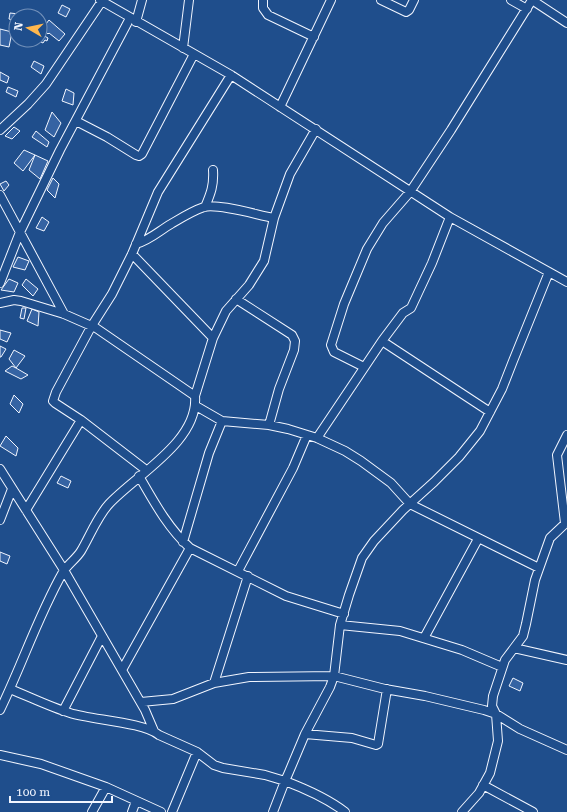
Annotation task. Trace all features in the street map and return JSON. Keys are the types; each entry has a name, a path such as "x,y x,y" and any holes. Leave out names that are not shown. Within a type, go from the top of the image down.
{"street":[{"path":"0,283 20,232 76,121 133,20 142,0"},
{"path":"183,48 188,0"},
{"path":"280,107 331,0"},
{"path":"381,0 406,12 409,10 414,0"},
{"path":"511,0 527,9"},
{"path":"364,367 334,352 332,345 344,304 367,249 383,223 410,192 451,130 532,0 567,23"},
{"path":"0,130 28,104 46,84 101,1 231,75 450,217 567,282"},
{"path":"263,1 263,8 268,15 314,37"},
{"path":"76,121 139,156 142,154 194,54"},
{"path":"146,470 53,400 91,327 112,294 132,254 158,192 231,75"},
{"path":"0,710 3,696 10,689 36,628 64,570 80,552 108,505 139,476 162,458 179,440 188,425 196,406 195,396 213,338 226,311 257,275 264,260 274,218 290,174 316,129"},
{"path":"205,207 214,182 213,170"},
{"path":"0,195 64,314"},
{"path":"136,244 148,240 163,228 190,213 205,207 219,207 274,218"},
{"path":"317,438 382,341 403,313 411,308 432,263 450,217"},
{"path":"132,254 213,338"},
{"path":"273,812 305,734 330,687 334,676 340,625 362,558 374,541 402,510 434,482 480,431 502,389 549,272"},
{"path":"236,299 292,335 295,341 294,350 279,389 269,425"},
{"path":"0,303 14,300 64,314 96,328 195,396"},
{"path":"382,341 490,412"},
{"path":"196,406 222,421 288,428 317,438 345,451 362,461 391,483 410,504 539,568"},
{"path":"26,510 81,420"},
{"path":"183,542 209,453 222,421"},
{"path":"238,571 293,468 306,434"},
{"path":"462,812 479,792 490,774 498,741 496,714 492,706 493,696 505,660 522,636 535,580 550,538 566,523 557,455 567,435"},
{"path":"0,469 64,570 141,702 154,731"},
{"path":"139,476 158,509 178,537 190,548 286,596 344,614"},
{"path":"0,520 12,488"},
{"path":"424,638 478,539"},
{"path":"122,670 190,548"},
{"path":"214,683 248,576"},
{"path":"340,625 400,631 462,650 502,667"},
{"path":"63,711 102,636"},
{"path":"514,648 567,660"},
{"path":"141,702 173,699 214,683 249,677 334,676 484,710 496,714 520,729 567,750"},
{"path":"10,689 63,711 154,731 164,738 197,752 214,765 223,768 265,775 285,781 334,803 345,812"},
{"path":"305,734 352,738 376,746 378,744 388,689"},
{"path":"172,812 197,752"},
{"path":"0,756 41,764 106,787 161,812"},
{"path":"484,785 533,812"},
{"path":"92,812 106,787"},
{"path":"132,812 136,801"}],"building":[{"path":"62,5 70,9 66,17 58,13"},
{"path":"49,20 65,34 59,41 49,33 48,34"},
{"path":"0,29 8,31 8,47 0,45"},
{"path":"34,61 44,66 41,74 31,67"},
{"path":"0,72 9,77 7,83 0,80"},
{"path":"8,87 18,91 16,97 6,92"},
{"path":"66,89 74,93 73,105 62,101"},
{"path":"52,112 61,123 54,137 45,130"},
{"path":"14,127 20,131 12,139 5,136"},
{"path":"36,131 49,142 47,147 32,137"},
{"path":"24,150 35,155 23,171 14,163"},
{"path":"35,155 48,161 40,179 29,170"},
{"path":"53,178 59,184 55,198 47,190"},
{"path":"6,181 9,185 4,191 0,184"},
{"path":"42,217 49,222 44,231 36,228"},
{"path":"18,257 29,261 25,270 13,267"},
{"path":"9,279 18,283 14,292 1,290"},
{"path":"26,279 38,289 33,296 22,285"},
{"path":"22,308 26,308 24,319 20,318"},
{"path":"32,309 39,312 38,326 27,321"},
{"path":"0,330 11,333 7,342 0,339"},
{"path":"0,346 6,349 1,357 0,357"},
{"path":"14,350 25,356 16,368 9,359"},
{"path":"12,366 28,375 21,379 5,371"},
{"path":"14,395 23,404 19,413 10,404"},
{"path":"6,436 18,448 16,456 0,446"},
{"path":"61,476 71,481 68,488 57,483"},
{"path":"0,552 10,556 7,564 0,561"},
{"path":"513,678 523,683 520,691 509,686"}]}
